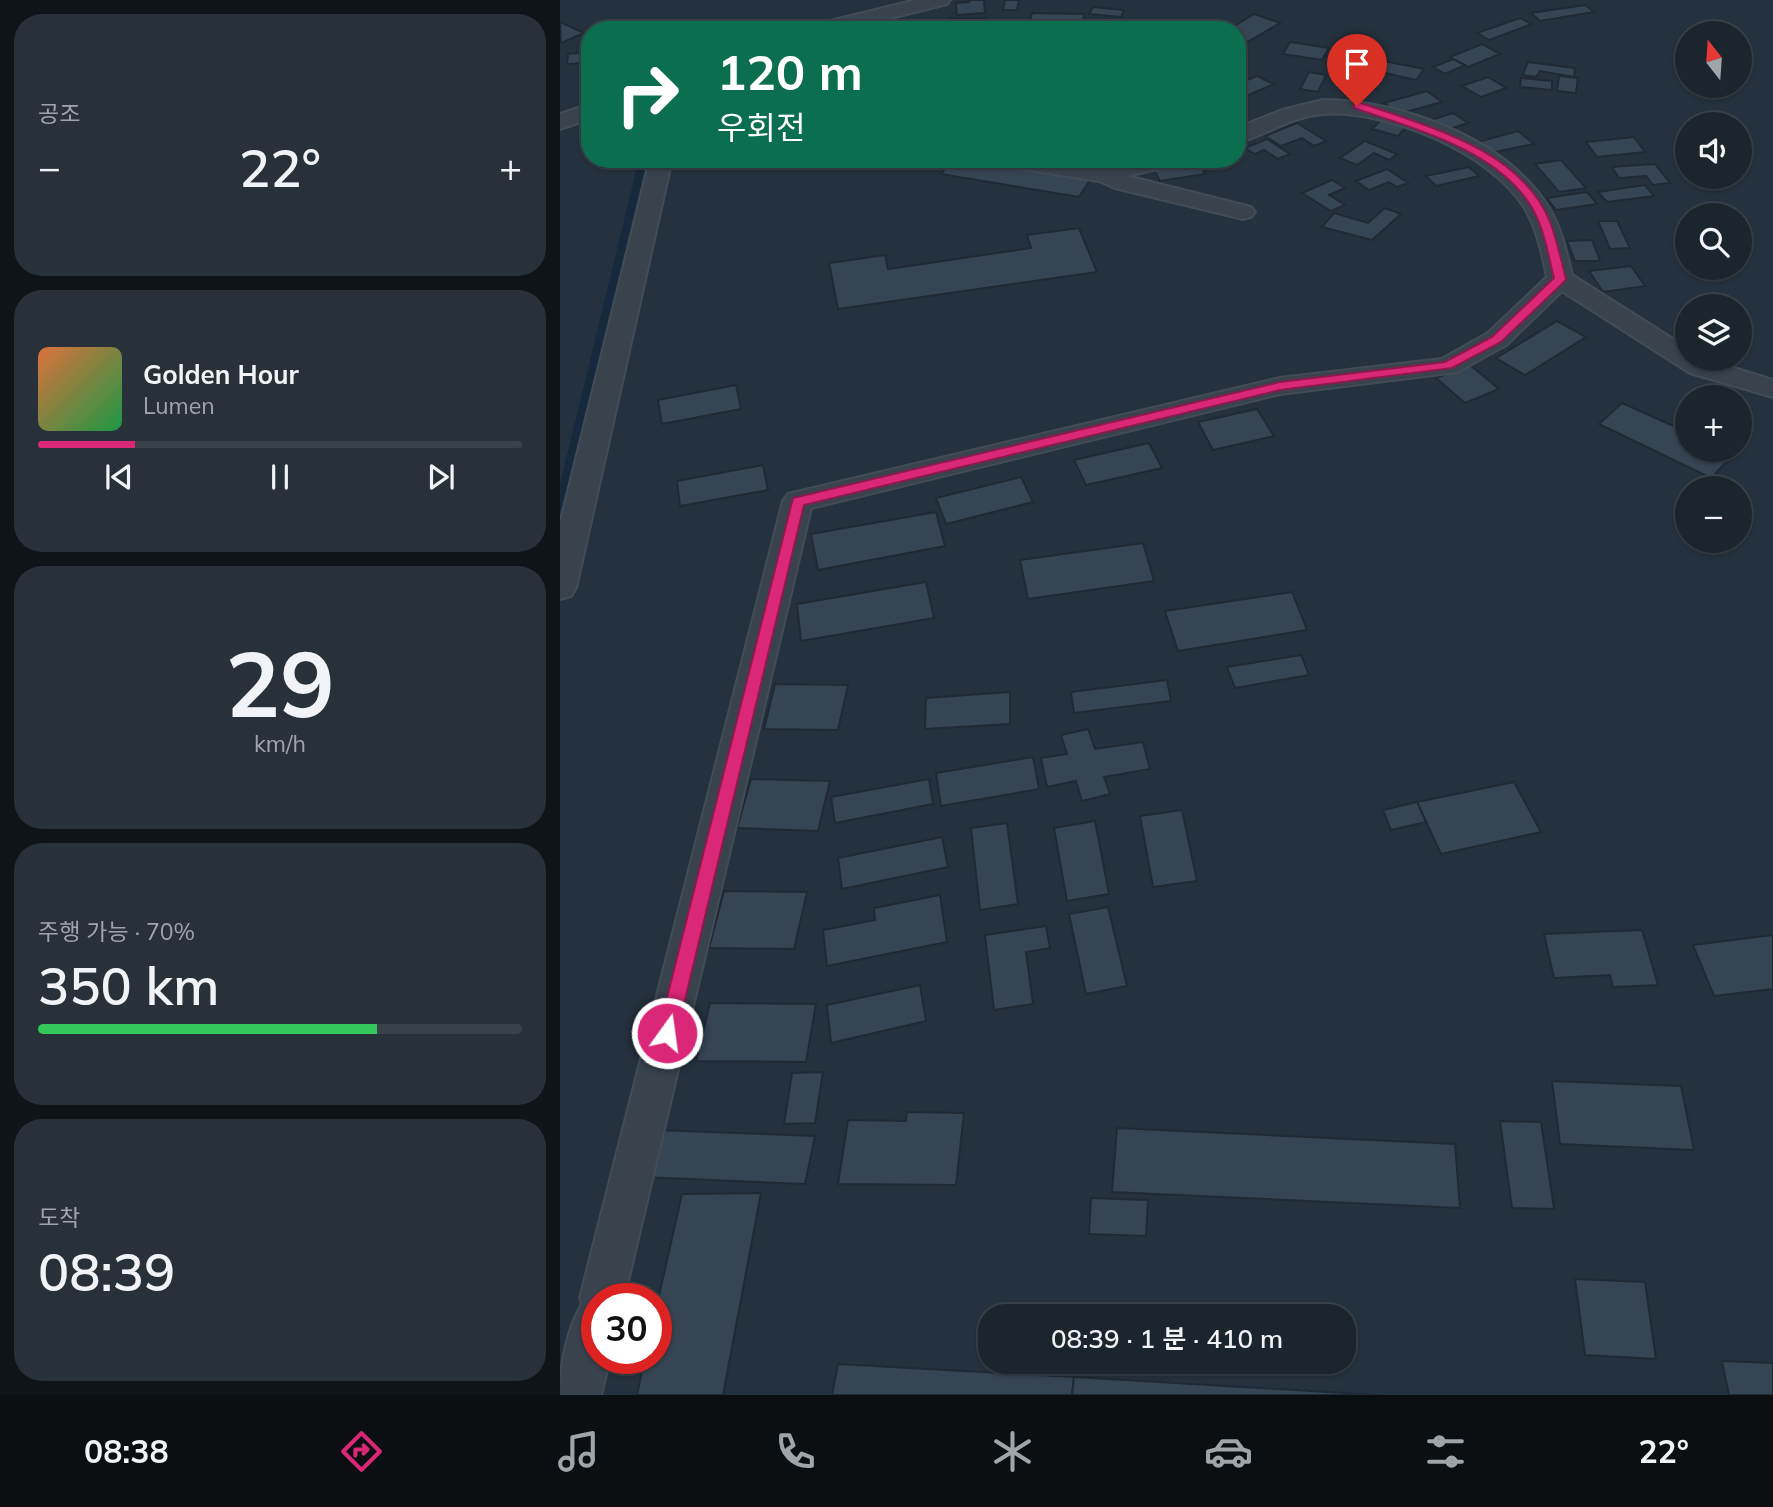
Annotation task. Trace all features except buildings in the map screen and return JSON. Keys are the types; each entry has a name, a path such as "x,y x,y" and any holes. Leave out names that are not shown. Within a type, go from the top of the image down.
{"street":[{"path":"854,21 940,0"},
{"path":"1246,132 1276,118 1322,107 1357,106 1454,140 1487,158 1517,182 1532,199 1552,241 1560,279 1699,367 1773,388"},
{"path":"560,122 581,114"},
{"path":"560,588 659,168"},
{"path":"1049,168 1104,175 1123,183 1243,212"},
{"path":"1104,175 1133,168"},
{"path":"606,1283 798,501 1280,386 1448,366 1497,340 1560,279"},
{"path":"578,1395 583,1374"}],"waterway":[{"path":"560,507 641,168"}],"route":[{"path":"667,1033 798,501 1280,386 1448,366 1497,340 1560,279 1552,241 1544,221 1532,199 1517,182 1487,158 1454,140 1357,106"}]}
